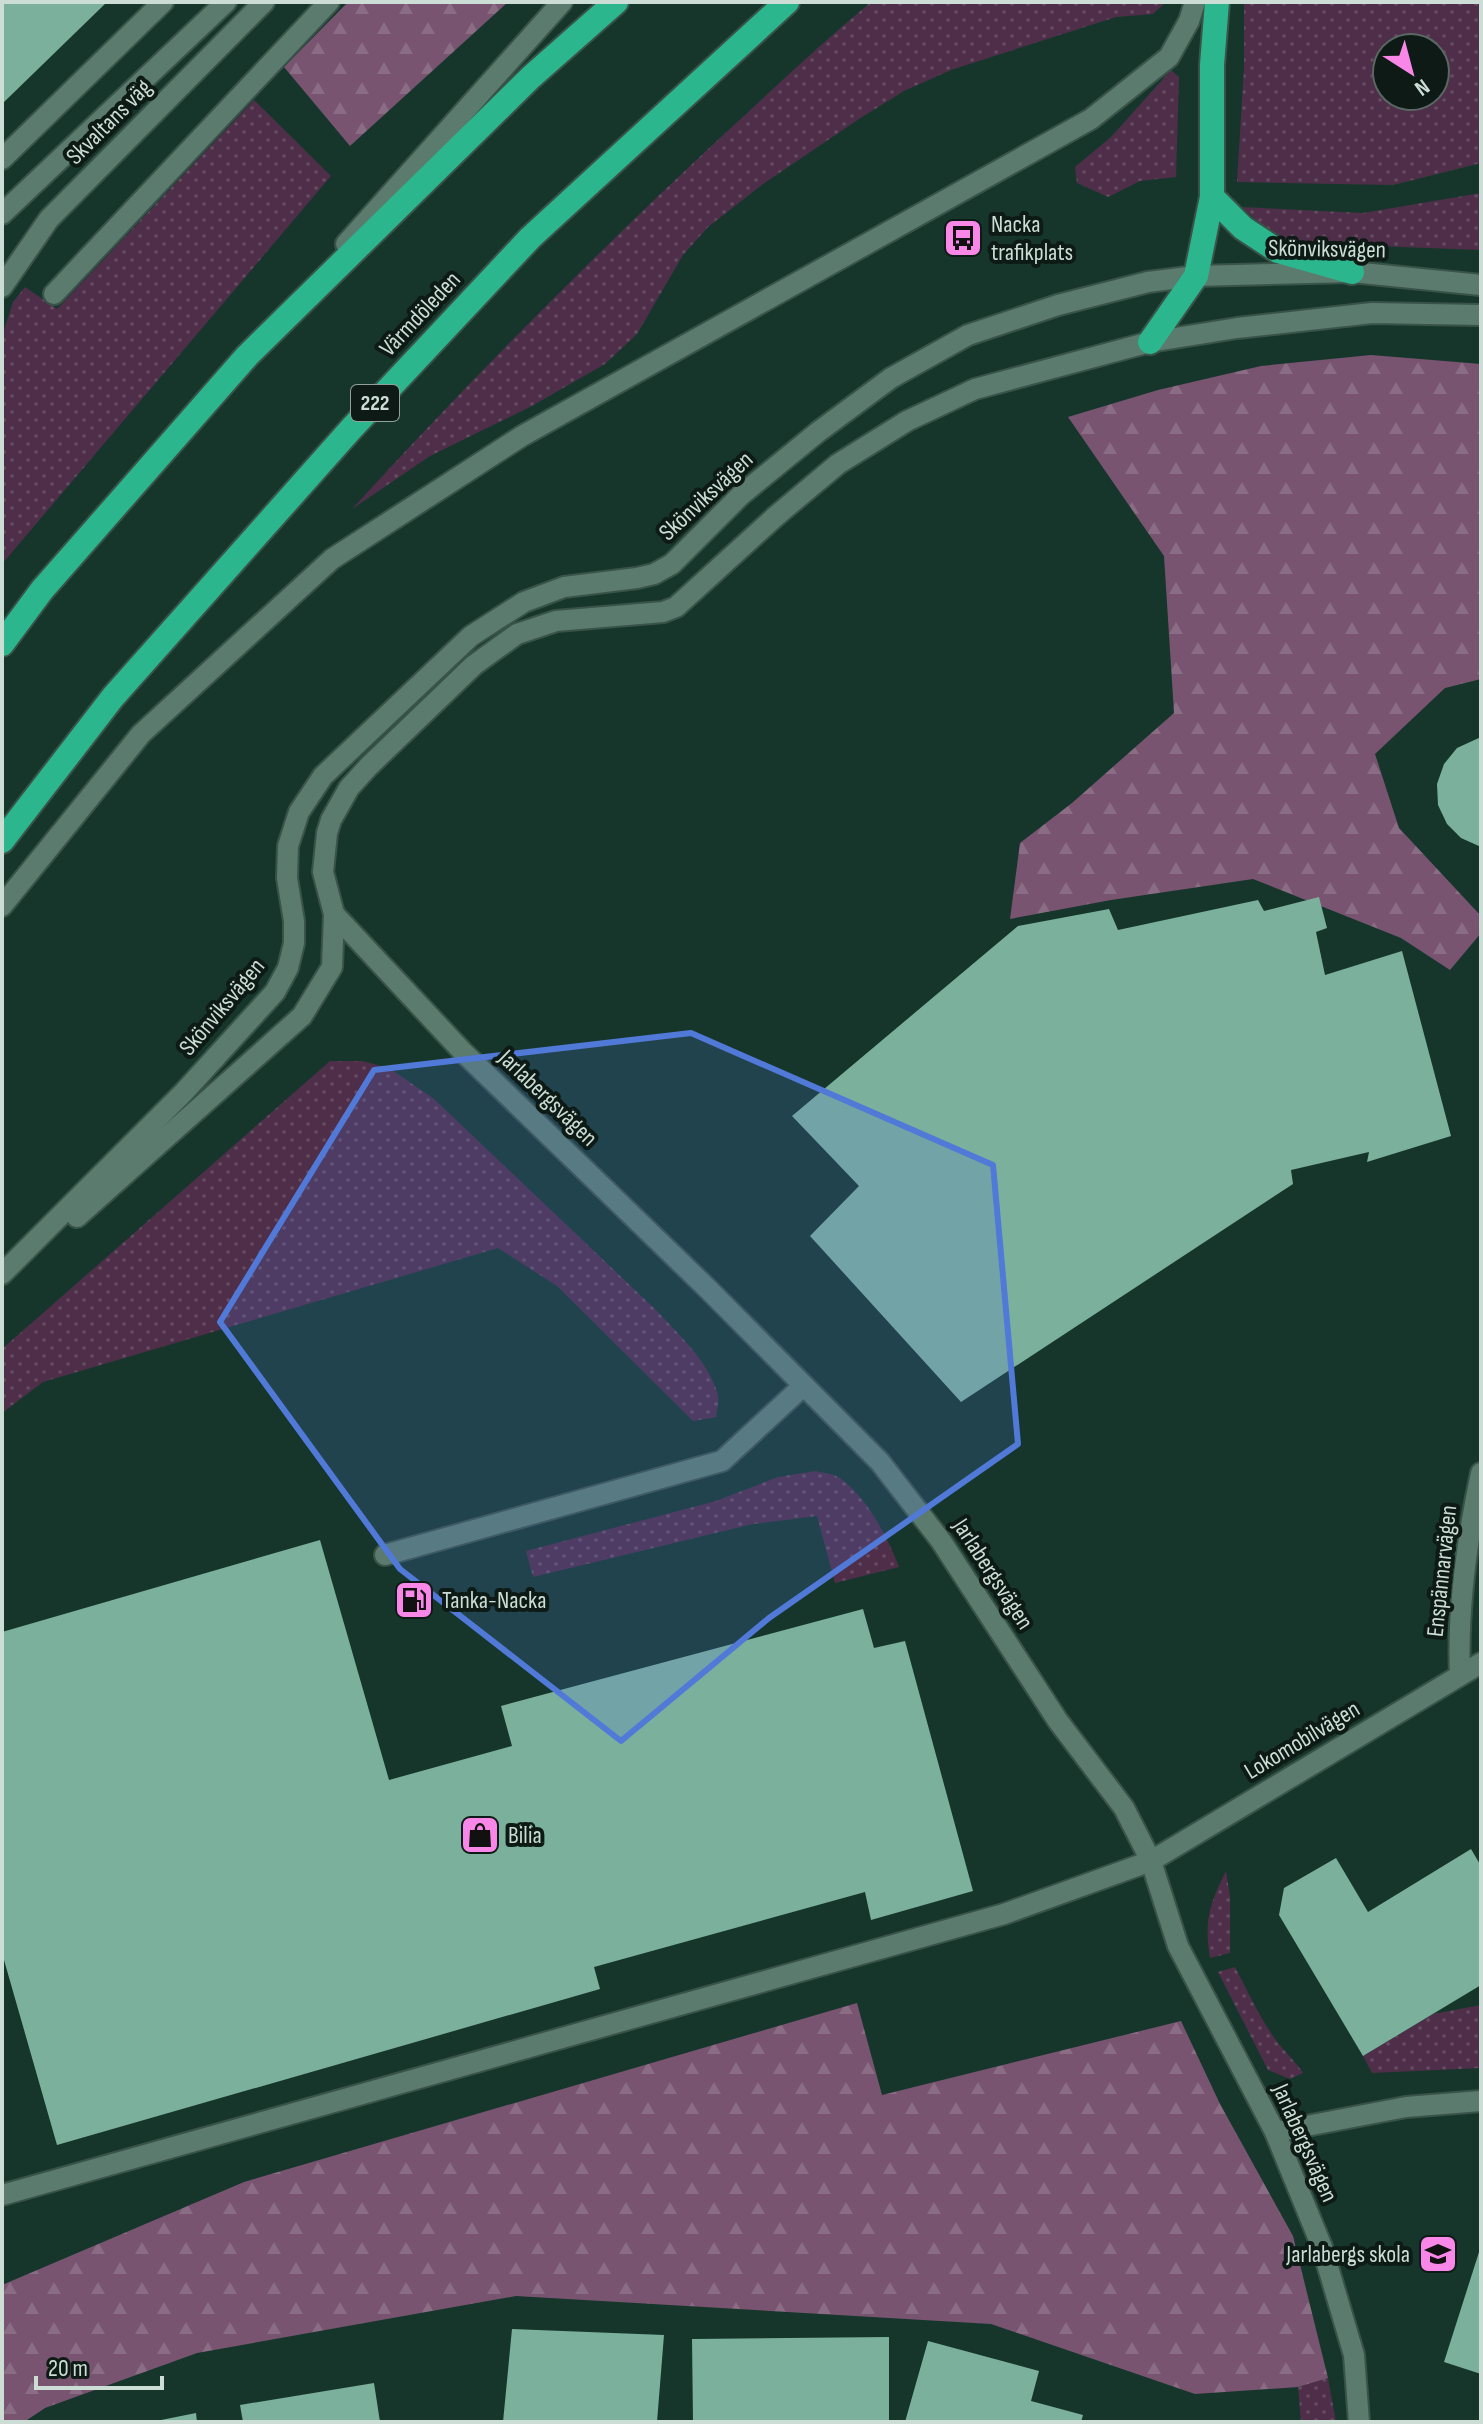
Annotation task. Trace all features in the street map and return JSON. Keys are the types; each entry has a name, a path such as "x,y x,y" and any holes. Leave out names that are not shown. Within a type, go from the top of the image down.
{"highway":[{"path":"2,644 42,590 247,356 531,77 616,2"},
{"name":"Värmdöleden","path":"2,841 113,697 372,407 530,238 787,2"},
{"path":"1150,342 1196,276 1212,197 1212,65 1217,2"},
{"path":"1212,197 1243,228 1278,251 1352,272"}],"street":[{"path":"2,159 163,2"},
{"name":"Skvaltans väg","path":"2,214 226,2"},
{"name":"Skvaltans väg","path":"2,287 49,219 264,2"},
{"path":"54,294 329,2"},
{"path":"247,356 562,2"},
{"path":"2,906 141,734 332,559 522,436 1091,119 1169,57 1189,21 1195,2"},
{"name":"Skönviksvägen","path":"2,1274 184,1092 275,992 288,968 294,943 287,878 288,846 299,812 323,776 471,636 524,602 564,587 637,578 654,574 672,564 741,495 818,432 891,378 968,335 1058,305 1148,282 1196,276 1352,272 1481,285"},
{"path":"2,1283 302,1016 332,967 334,914 326,886 323,855 331,820 349,788 369,766 474,665 500,645 532,627 556,621 663,612 676,607 838,464 907,421 975,389 1150,342 1237,328 1372,313 1481,315"},
{"name":"Jarlabergsvägen","path":"334,914 462,1051 708,1289 802,1387 880,1462 941,1541 1058,1721 1124,1808 1151,1861 1178,1946 1275,2132 1322,2247 1354,2355 1359,2422"},
{"path":"385,1555 722,1461 802,1387"},
{"name":"Enspännarvägen","path":"1460,1675 1458,1640 1468,1532 1481,1473"},
{"name":"Lokomobilvägen","path":"2,2195 1004,1914 1151,1861 1481,1663"},
{"path":"1275,2132 1406,2107 1481,2101"}],"highlighted area":[{"path":"691,1033 993,1165 1018,1444 769,1618 621,1741 400,1569 220,1322 374,1070"}],"shaded area":[{"path":"871,2 1166,2 1153,14 1116,17 951,70 904,91 859,119 763,184 708,227 683,255 637,334 605,364 530,407 430,456 352,509 441,413 626,227 795,68"},
{"path":"1244,2 1481,2 1481,163 1393,185 1237,182 1244,68"},
{"path":"1171,70 1179,77 1176,177 1140,181 1108,197 1077,183 1075,167 1111,137"},
{"path":"254,100 331,176 2,564 2,336 13,302 25,287 57,309"},
{"path":"1481,193 1481,250 1321,244 1274,237 1242,207 1363,213"},
{"path":"330,1061 362,1061 389,1068 434,1099 683,1339 712,1380 718,1398 716,1417 693,1421 557,1286 498,1248 43,1382 2,1413 2,1349"},
{"path":"816,1471 840,1478 859,1496 882,1531 899,1567 835,1583 817,1516 753,1524 533,1577 526,1551 716,1501 778,1477"},
{"path":"1226,1871 1230,1896 1230,1953 1210,1958 1209,1913"},
{"path":"1235,1967 1269,2030 1303,2073 1290,2079 1268,2070 1218,1972"},
{"path":"1481,2005 1481,2068 1372,2073 1363,2056 1433,2014"},
{"path":"1328,2378 1336,2422 1301,2422 1298,2387"}],"green space":[{"path":"348,2 508,2 350,146 284,67"},
{"path":"1371,355 1481,364 1481,679 1445,688 1375,754 1399,828 1481,916 1481,933 1450,970 1401,938 1253,879 1010,919 1020,843 1072,803 1174,713 1164,556 1068,417 1158,390 1261,366"},
{"path":"857,2003 882,2095 1181,2021 1220,2104 1293,2236 1328,2378 1298,2387 1195,2394 991,2324 516,2296 197,2353 45,2408 24,2422 2,2422 2,2285 244,2182"}],"building":[{"path":"2,2 107,2 2,104"},
{"path":"1481,737 1481,847 1461,838 1447,824 1438,805 1437,784 1444,764 1457,748"},
{"path":"1319,897 1327,928 1316,932 1325,975 1402,951 1451,1136 1367,1162 1369,1152 1291,1170 1293,1184 961,1402 810,1236 859,1186 792,1116 1018,926 1109,909 1118,930 1258,900 1264,911"},
{"name":"Bilia","path":"320,1540 389,1780 512,1746 501,1706 863,1609 874,1648 905,1641 973,1891 871,1920 865,1892 594,1967 600,1989 57,2145 2,1953 2,1632"},
{"path":"1471,1849 1481,1866 1481,1985 1363,2056 1279,1915 1284,1888 1336,1858 1368,1912"},
{"path":"1481,2249 1481,2374 1444,2362"},
{"path":"512,2329 664,2335 657,2422 503,2422"},
{"path":"889,2337 889,2420 693,2422 692,2339"},
{"path":"928,2341 1039,2371 1031,2401 1083,2415 1081,2422 905,2422"},
{"path":"374,2383 380,2422 243,2422 240,2405"},
{"path":"196,2413 197,2422 156,2422 156,2421"}],"place":[{"name":"Nacka trafikplats","path":"963,238"},
{"name":"Tanka-Nacka","path":"414,1600"},
{"name":"Bilia","path":"480,1835"},
{"name":"Jarlabergs skola","path":"1438,2254"}]}
